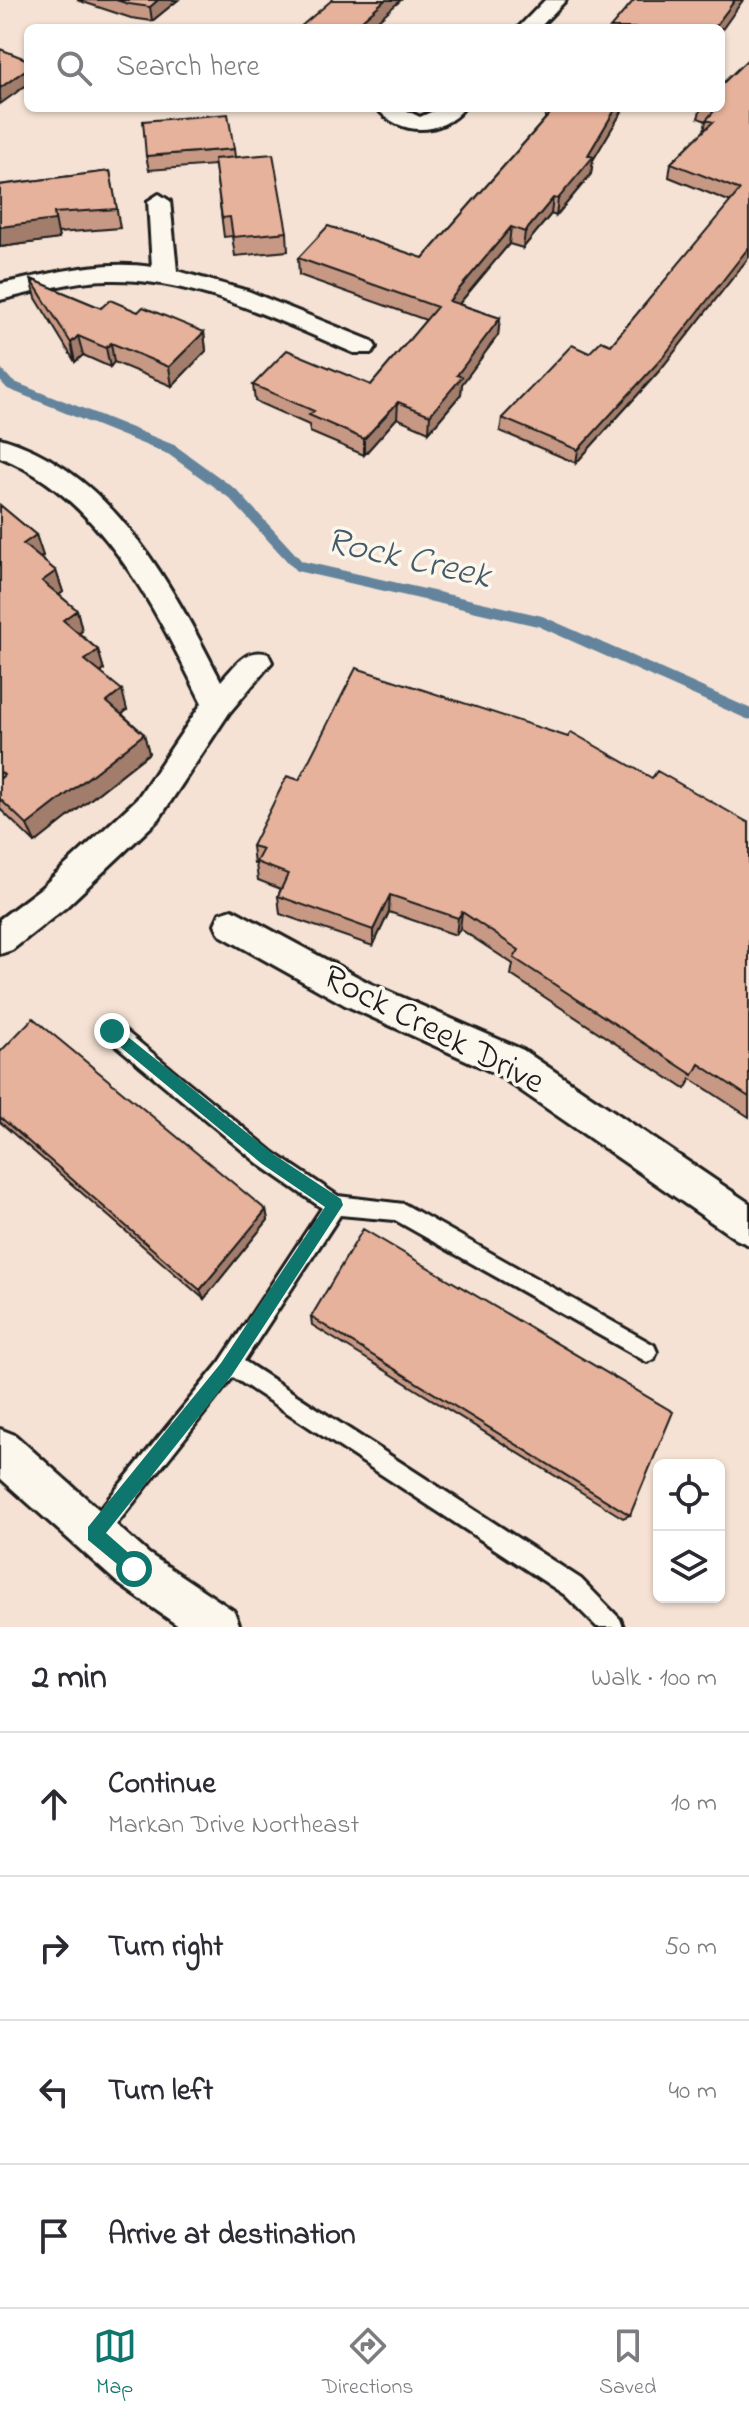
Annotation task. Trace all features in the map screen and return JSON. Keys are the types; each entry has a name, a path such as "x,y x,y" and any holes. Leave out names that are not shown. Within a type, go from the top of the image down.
{"street":[{"path":"532,24 556,0"},
{"path":"394,112 408,121 426,125 435,123 448,112"},
{"path":"159,201 165,275"},
{"path":"0,292 108,272 165,275 267,308 363,347"},
{"path":"0,447 19,451 70,482 130,553 171,610 218,704"},
{"path":"0,939 53,898 148,809 218,704 257,662"},
{"name":"Rock Creek Drive","path":"232,924 357,994 510,1062 749,1226"},
{"path":"0,1450 134,1569 218,1627"}],"lane":[{"path":"112,1031 267,1159 335,1205 397,1211 647,1352"},
{"path":"95,1534 230,1363 335,1205"},
{"path":"230,1363 573,1587 612,1627"}],"building":[{"path":"116,0 158,0 150,7"},
{"path":"332,0 385,0 358,24 304,24"},
{"path":"634,0 735,0 717,24 613,24"},
{"path":"0,49 24,58 24,71 0,88"},
{"path":"749,58 749,247 663,357 578,450 502,418 572,345 589,353 601,341 611,345 740,190 671,163 713,122 706,120 713,112 725,112 725,81"},
{"path":"551,112 614,112 588,155 593,157 558,199 553,198 525,232 511,227 449,301 500,318 457,375 462,377 430,415 398,402 364,439 309,415 314,411 253,385 287,350 371,385 437,307 298,258 328,226 423,258"},
{"path":"228,114 234,149 146,156 143,121"},
{"path":"273,154 287,232 233,237 230,217 222,218 214,159"},
{"path":"110,171 117,209 54,213 55,220 0,227 0,185"},
{"path":"31,279 101,308 110,300 138,312 143,307 204,332 169,367 111,343 106,348 78,336 71,343"},
{"path":"0,505 36,535 23,544 56,571 42,581 77,610 63,620 98,650 85,660 122,690 107,702 144,734 27,825 0,799 0,779 4,775 0,771"},
{"path":"356,668 568,737 571,732 652,778 657,771 749,823 749,1097 699,1064 693,1075 514,958 519,950 462,912 458,918 390,895 373,930 278,896 288,874 256,862 263,849 252,846 287,776 299,780"},
{"path":"33,1018 266,1210 200,1290 0,1117 0,1052"},
{"path":"363,1229 673,1412 630,1515 311,1317"}],"waterway":[{"name":"Rock Creek","path":"0,374 10,385 60,405"},
{"name":"Rock Creek","path":"60,405 65,407"},
{"name":"Rock Creek","path":"60,405 172,450 233,494 299,566 540,621 749,714"}],"route":[{"path":"112,1031 267,1159 335,1205 227,1369 95,1534 134,1569"}]}
